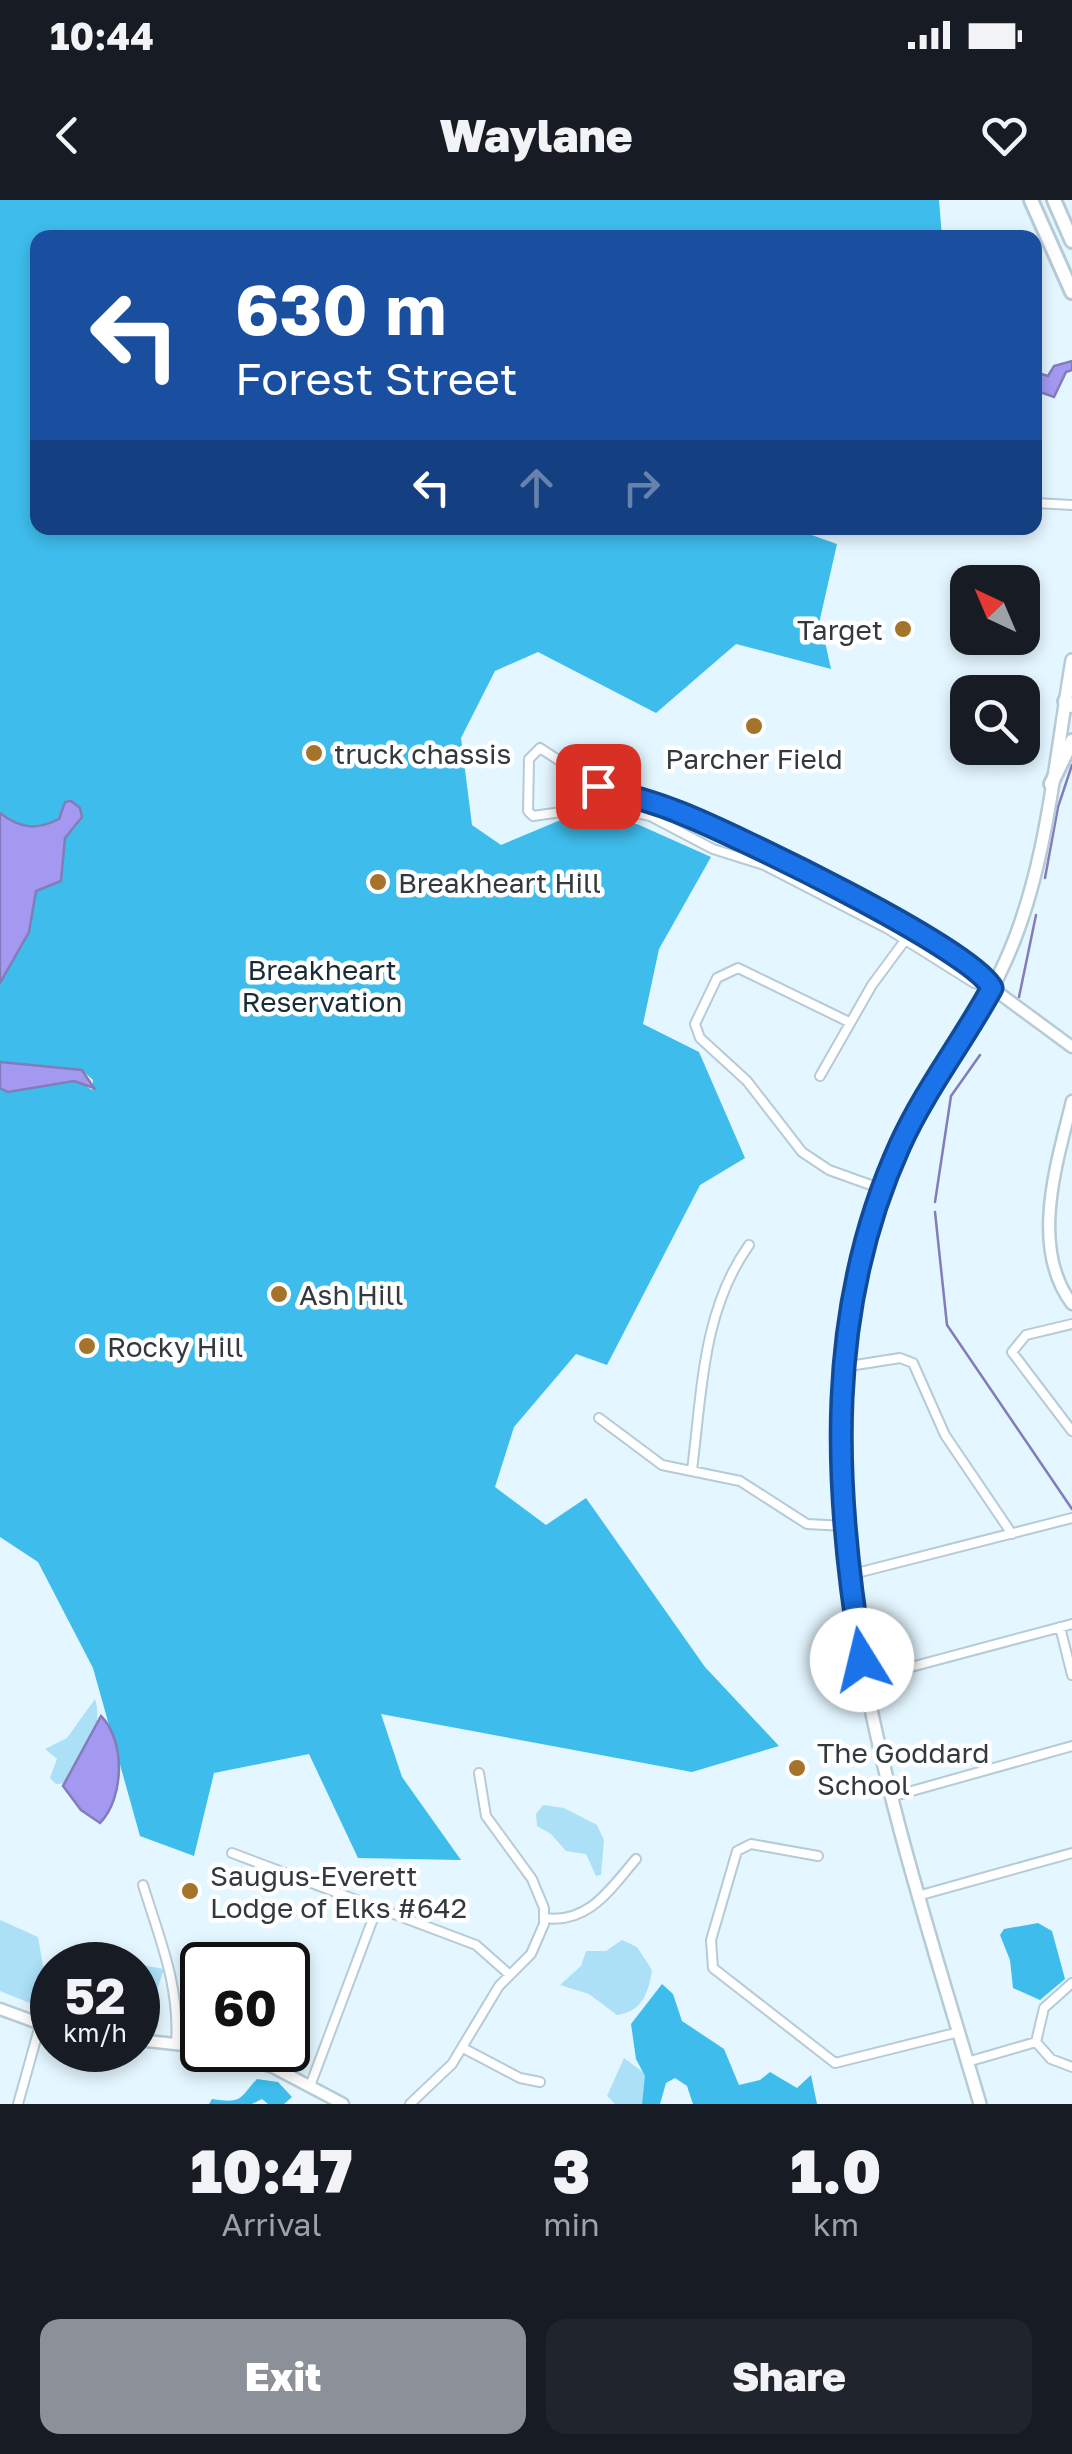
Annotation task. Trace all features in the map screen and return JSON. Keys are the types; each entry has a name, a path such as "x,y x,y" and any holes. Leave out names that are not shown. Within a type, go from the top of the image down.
{"highway":[{"path":"1031,200 1072,292"},
{"path":"1054,200 1072,241"},
{"path":"1051,784 1072,741"}],"main road":[{"path":"980,2104 894,1796 866,1680 844,1526 842,1367 854,1280 882,1189 914,1117 992,988 1026,902 1070,702 1072,660"}],"street":[{"path":"1042,503 1072,505"},
{"path":"992,988 974,984 906,939 764,865 713,849 650,816 615,806 533,816 528,811 529,759 540,748 598,786 695,819 908,928 980,971 992,988 1072,1047"},
{"path":"615,806 618,793"},
{"path":"687,834 695,819"},
{"path":"820,1076 849,1022 906,939"},
{"path":"849,1022 738,968 716,978 695,1024 700,1038 747,1081 802,1152 830,1170 882,1189"},
{"path":"1072,1100 1049,1228 1054,1271 1072,1304"},
{"path":"692,1470 714,1312 749,1244"},
{"path":"1072,1324 1026,1335 1012,1352 1072,1431"},
{"path":"842,1367 900,1358 913,1363 945,1435 1012,1534"},
{"path":"599,1418 655,1462 740,1481 797,1520 844,1526"},
{"path":"849,1575 1072,1518"},
{"path":"866,1680 1072,1624"},
{"path":"1060,1627 1072,1675"},
{"path":"894,1796 1072,1746"},
{"path":"410,2104 463,2048 479,2014 532,1954 545,1918 532,1879 486,1816 479,1773"},
{"path":"818,1856 750,1844 737,1850 711,1940 713,1968 835,2063 959,2032"},
{"path":"232,1853 476,1946 510,1975"},
{"path":"921,1896 1072,1854"},
{"path":"545,1918 568,1917 594,1906 636,1859"},
{"path":"144,1885 172,1967 177,2004 176,2044"},
{"path":"310,2086 377,1908"},
{"path":"1036,2042 1041,2013 1072,1983"},
{"path":"0,2009 30,2021"},
{"path":"160,2042 180,2044"},
{"path":"967,2062 1036,2042"},
{"path":"1036,2042 1052,2060 1072,2067"},
{"path":"463,2048 520,2078 540,2082"},
{"path":"18,2104 30,2061"},
{"path":"281,2072 343,2104"}],"shaded area":[{"path":"1072,361 1072,370 1066,372 1054,397 1042,393 1042,374 1048,376 1054,366"},
{"path":"71,801 80,808 82,817 65,838 61,881 36,891 29,932 0,983 0,813 21,825 43,825 59,819 65,802"},
{"path":"0,1062 82,1070 94,1088 74,1081 8,1092 0,1088"},
{"path":"95,1699 97,1722 90,1743 68,1783 56,1784 50,1778 57,1759 45,1749 67,1738"},
{"path":"101,1716 115,1740 119,1770 114,1800 100,1823 81,1810 63,1786"},
{"path":"543,1805 564,1808 597,1825 604,1840 601,1875 596,1876 586,1854 566,1851 551,1834 537,1826 536,1814"},
{"path":"0,1920 38,1937 39,1942 30,1942 30,2003 0,1991"},
{"path":"622,1940 637,1947 652,1970 646,1993 633,2010 617,2015 589,1994 560,1985 581,1966 586,1951 606,1951"},
{"path":"624,2058 647,2075 642,2104 615,2104 607,2096"}],"green space":[{"name":"Breakheart Reservation","path":"0,200 939,200 941,230 30,230 30,535 812,535 837,544 820,619 831,669 736,644 656,713 538,652 495,671 461,738 472,825 501,845 563,819 637,824 711,857 659,949 643,1024 699,1052 745,1158 700,1185 607,1365 576,1354 514,1427 495,1487 546,1525 586,1498 705,1667 779,1746 692,1772 381,1714 402,1777 461,1860 358,1858 309,1754 214,1773 194,1856 140,1836 93,1668 38,1562 0,1537 0,1088 8,1092 78,1081 92,1090 93,1080 82,1070 0,1062 0,983 29,932 36,891 61,881 65,838 77,825 80,808 74,802 65,803 59,819 36,826 14,822 0,813"},
{"path":"1038,1923 1052,1931 1065,1979 1040,2000 1013,1988 1010,1960 1000,1935 1004,1929"},
{"path":"662,1984 673,1994 682,2021 724,2049 739,2085 760,2080 770,2072 797,2088 811,2075 817,2104 693,2104 687,2086 675,2078 666,2083 660,2104 642,2104 645,2076 636,2059 631,2024"},
{"path":"257,2079 278,2082 292,2097 284,2104 268,2104 262,2099 252,2104 209,2104 212,2099 240,2098"}],"waterway":[{"path":"1045,878 1058,807 1072,765"},
{"path":"1019,997 1036,915"},
{"path":"935,1202 951,1096 980,1055"},
{"path":"935,1212 947,1325 1072,1509"}],"place":[{"name":"Target","path":"903,629"},
{"name":"Parcher Field","path":"754,726"},
{"name":"truck chassis","path":"314,753"},
{"name":"Breakheart Hill","path":"378,882"},
{"name":"Ash Hill","path":"279,1294"},
{"name":"Rocky Hill","path":"87,1346"},
{"name":"The Goddard School","path":"797,1768"},
{"name":"Saugus-Everett Lodge of Elks #642","path":"190,1891"}],"route":[{"path":"598,786 676,810 728,833 908,928 980,971 992,988 901,1143 874,1212 852,1292 844,1340 840,1441 848,1564 862,1660"}]}
